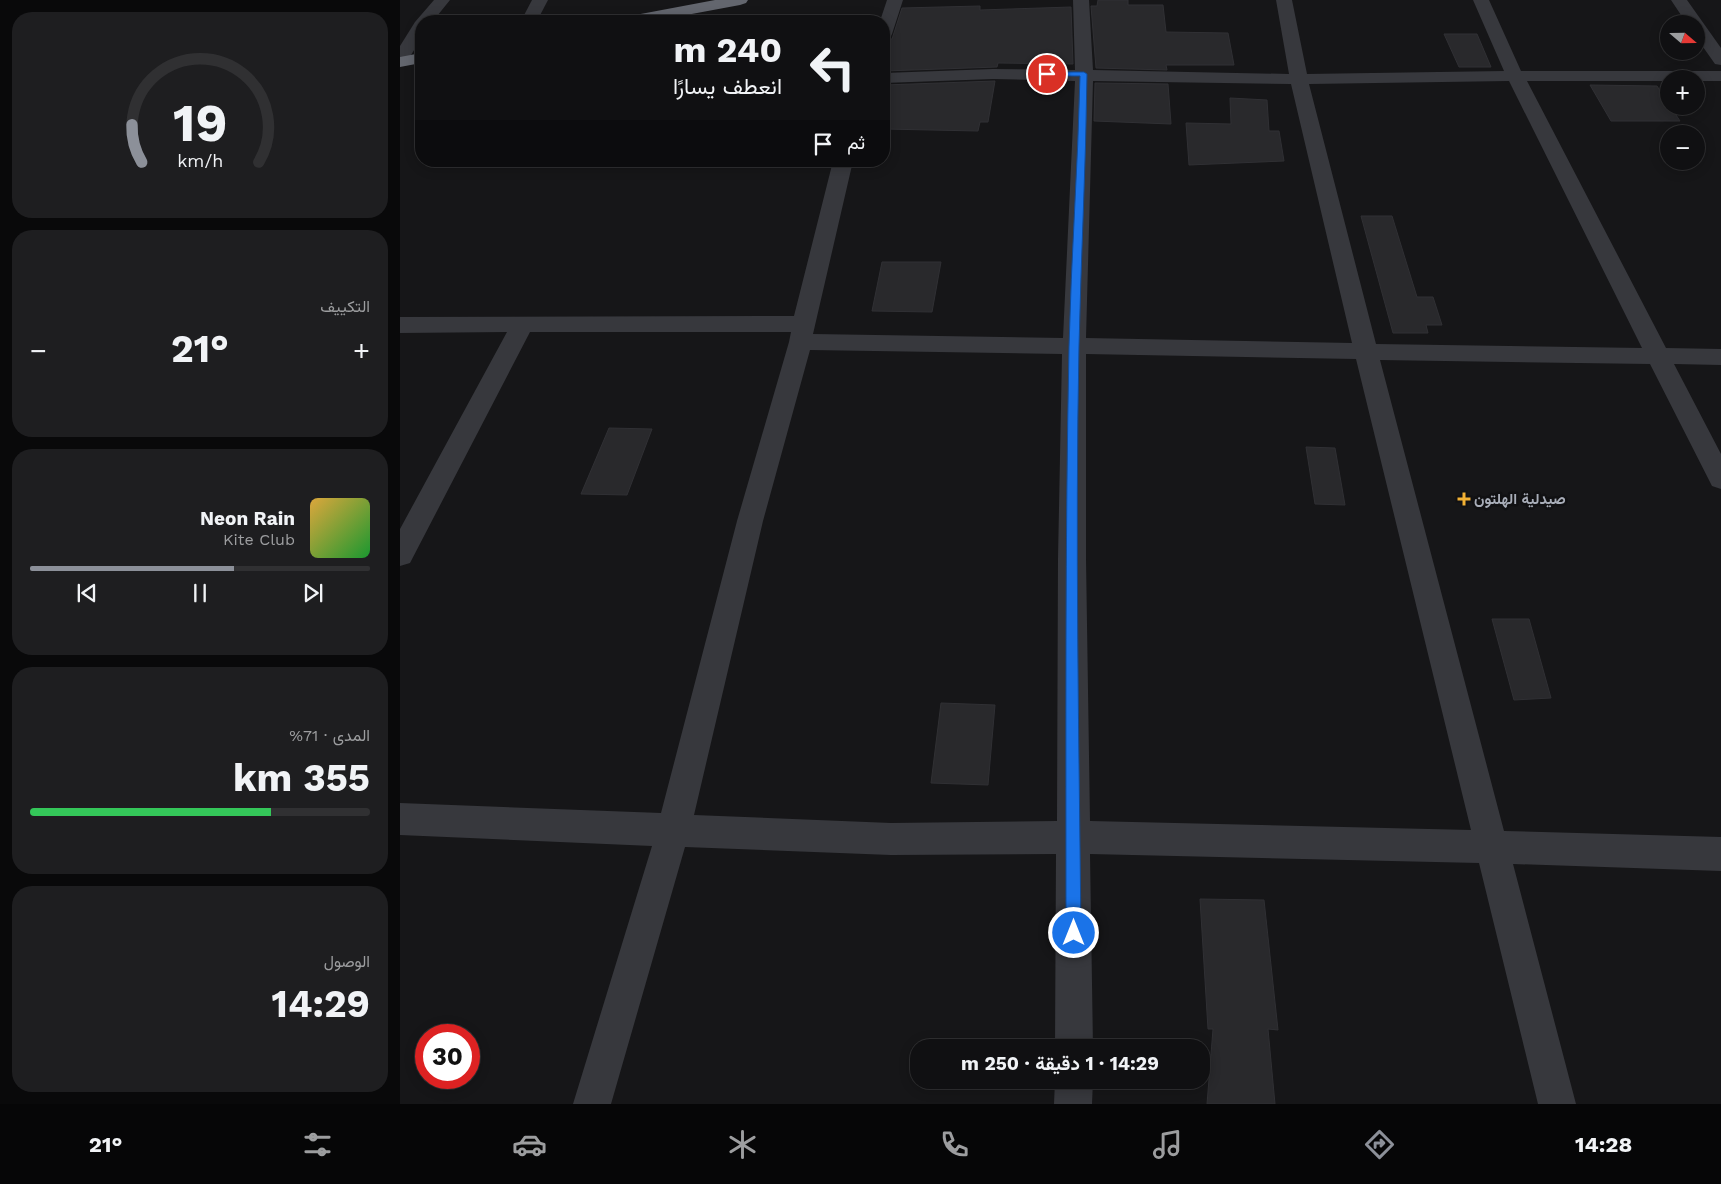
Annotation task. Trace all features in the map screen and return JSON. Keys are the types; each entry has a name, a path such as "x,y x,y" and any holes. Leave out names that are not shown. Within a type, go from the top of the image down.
{"highway":[{"path":"679,15 734,1"},
{"path":"400,60 415,59"}],"street":[{"path":"430,15 442,0"},
{"path":"532,15 540,0"},
{"path":"890,15 895,0"},
{"path":"1074,1039 1072,550 1074,345 1084,74 1081,0"},
{"path":"1284,0 1299,79 1366,351 1557,1104"},
{"path":"1481,0 1515,76 1721,478"},
{"path":"1679,0 1690,15"},
{"path":"400,60 415,36"},
{"path":"1705,37 1721,60"},
{"path":"890,78 933,75 1084,74 1299,79 1721,76"},
{"path":"592,1104 674,829 750,521 802,333 842,167"},
{"path":"400,326 522,325 802,333 1074,345 1721,357"},
{"path":"400,555 522,325"},
{"path":"400,818 891,839 1074,837 1265,840 1721,854"},
{"path":"1074,1089 1074,1104"}],"building":[{"path":"1098,0 1128,0 1128,5 1163,5 1166,32 1228,33 1234,65 1166,65 1167,70 1096,68 1091,6 1097,6"},
{"path":"980,6 980,10 1071,7 1073,64 998,63 997,67 890,71 890,40 892,39 902,8"},
{"path":"1444,34 1477,34 1491,67 1459,67"},
{"path":"995,81 988,122 980,122 978,131 890,129 890,85"},
{"path":"1095,83 1168,84 1171,124 1094,121"},
{"path":"1590,85 1657,86 1660,91 1660,115 1676,115 1680,121 1611,121"},
{"path":"1230,98 1267,100 1269,131 1279,131 1284,161 1189,165 1186,123 1231,124"},
{"path":"1361,216 1392,216 1417,297 1433,297 1442,325 1426,325 1428,333 1393,333"},
{"path":"882,262 941,262 932,312 872,311"},
{"path":"609,428 652,429 627,495 581,494"},
{"path":"1306,447 1335,448 1345,505 1315,504"},
{"path":"1492,619 1529,619 1551,698 1514,700"},
{"path":"941,703 995,705 988,785 931,783"},
{"path":"1200,899 1264,900 1278,1030 1268,1029 1275,1104 1207,1104 1208,1089 1210,1089 1213,1029 1208,1029"}],"place":[{"name":"صيدلية الهلتون","path":"1464,499"}],"route":[{"path":"1047,74 1084,74 1074,345 1072,559 1074,933"}]}
